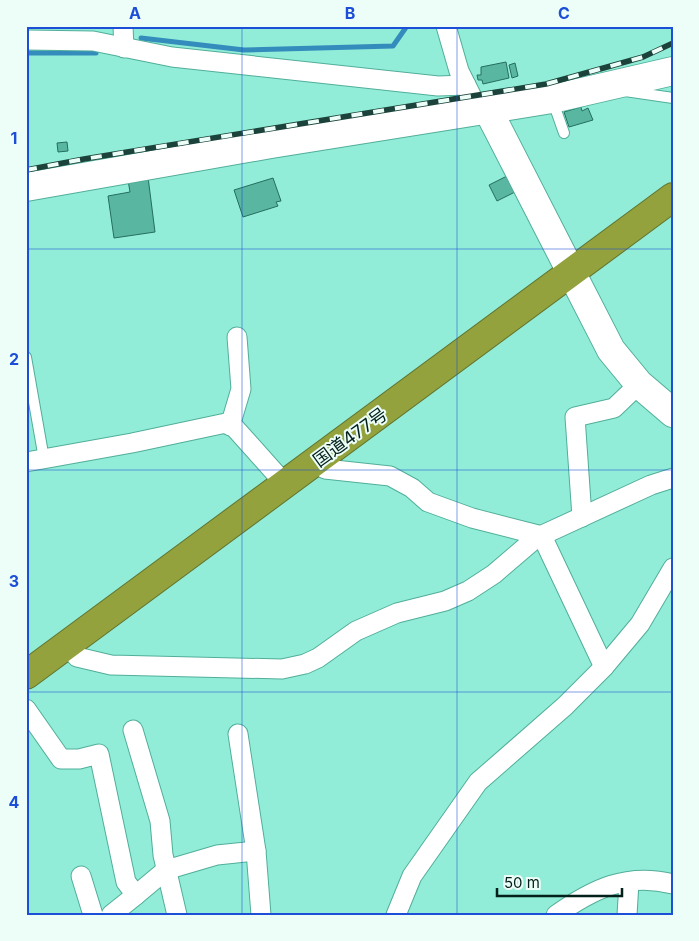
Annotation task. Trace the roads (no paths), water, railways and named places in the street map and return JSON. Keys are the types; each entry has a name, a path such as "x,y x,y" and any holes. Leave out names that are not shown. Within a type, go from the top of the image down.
{"highway":[{"name":"国道477号","path":"28,672 571,274 673,197"}],"street":[{"path":"123,26 124,48"},
{"path":"446,26 459,70 466,85 484,111 611,350 639,384 673,413"},
{"path":"26,40 93,41 124,48 261,68 438,86 466,85"},
{"path":"26,187 271,144 552,99 606,88 673,70"},
{"path":"230,426 241,389 237,337"},
{"path":"582,517 575,417 614,408 639,384"},
{"path":"35,461 226,424 285,484"},
{"path":"315,462 325,469 390,476 412,488 428,502 472,518 542,536"},
{"path":"68,644 78,657 111,665 282,669 305,664 369,625 397,613 422,608 468,592 480,585 514,555 542,536 651,484 673,478"},
{"path":"542,536 604,667"},
{"path":"396,915 412,876 478,782 565,706 604,667 640,624 670,580"},
{"path":"26,710 61,759 79,759 99,754 126,882 136,895"},
{"path":"133,730 160,821 166,870 177,915"},
{"path":"238,734 256,851 260,915"},
{"path":"111,915 166,870 217,855 256,851"},
{"path":"80,876 93,915"},
{"path":"626,915 629,882"},
{"path":"556,915 592,891 610,885 629,882 671,882"}],"lane":[{"path":"606,88 673,98"},
{"path":"552,99 564,134"},
{"path":"26,357 35,461"}],"waterway":[{"path":"141,38 244,50 393,46 407,26"},
{"path":"26,53 96,53"}],"railway":[{"path":"26,170 546,84 643,57 673,43"}]}
